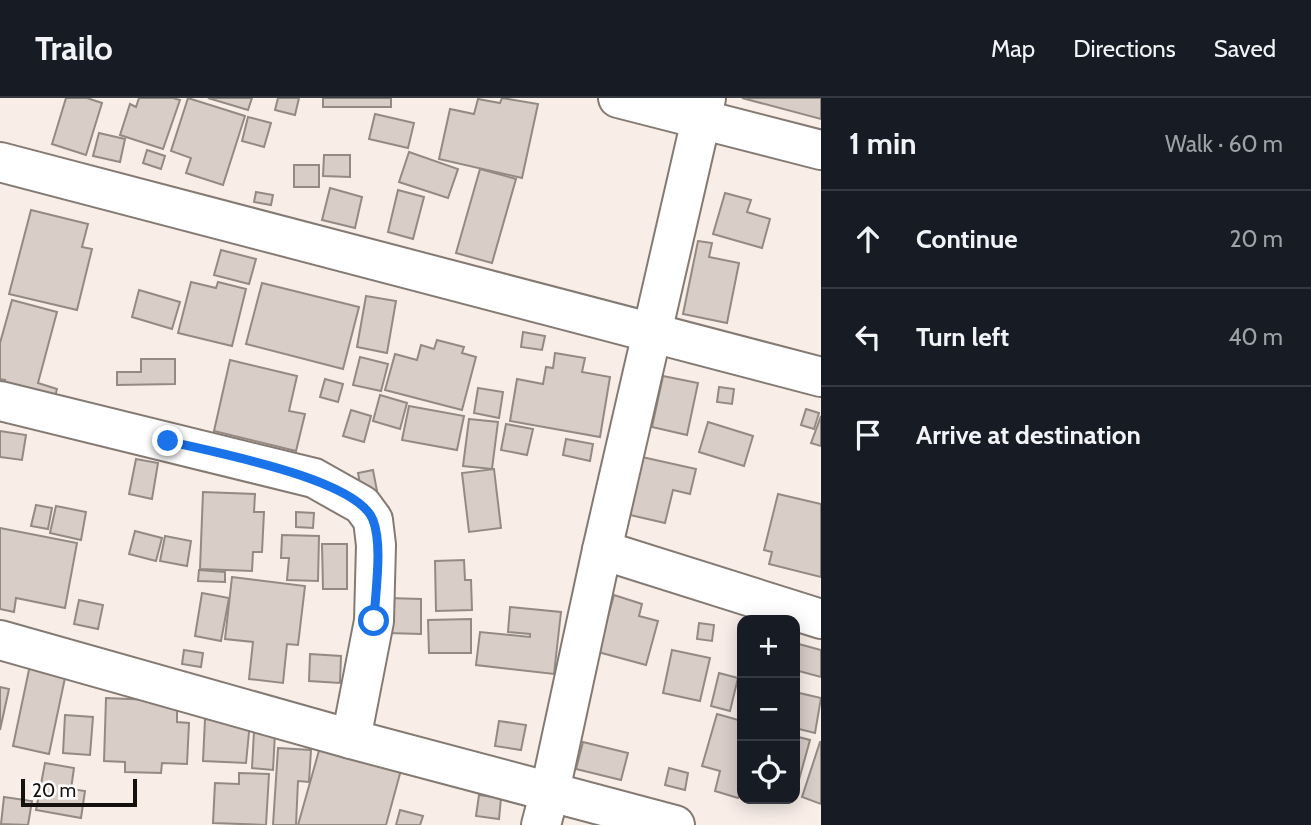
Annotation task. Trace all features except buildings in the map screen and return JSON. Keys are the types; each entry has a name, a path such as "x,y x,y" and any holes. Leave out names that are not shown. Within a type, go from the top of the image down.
{"street":[{"path":"618,98 703,109 821,150"},
{"path":"545,808 703,109"},
{"path":"0,162 821,377"},
{"path":"0,401 314,478 362,505 373,520 376,545 374,621 352,739"},
{"path":"602,551 821,620"},
{"path":"0,640 352,739 545,808 675,825"}],"route":[{"path":"168,441 314,478 362,505 373,520 376,545 374,621"}]}
